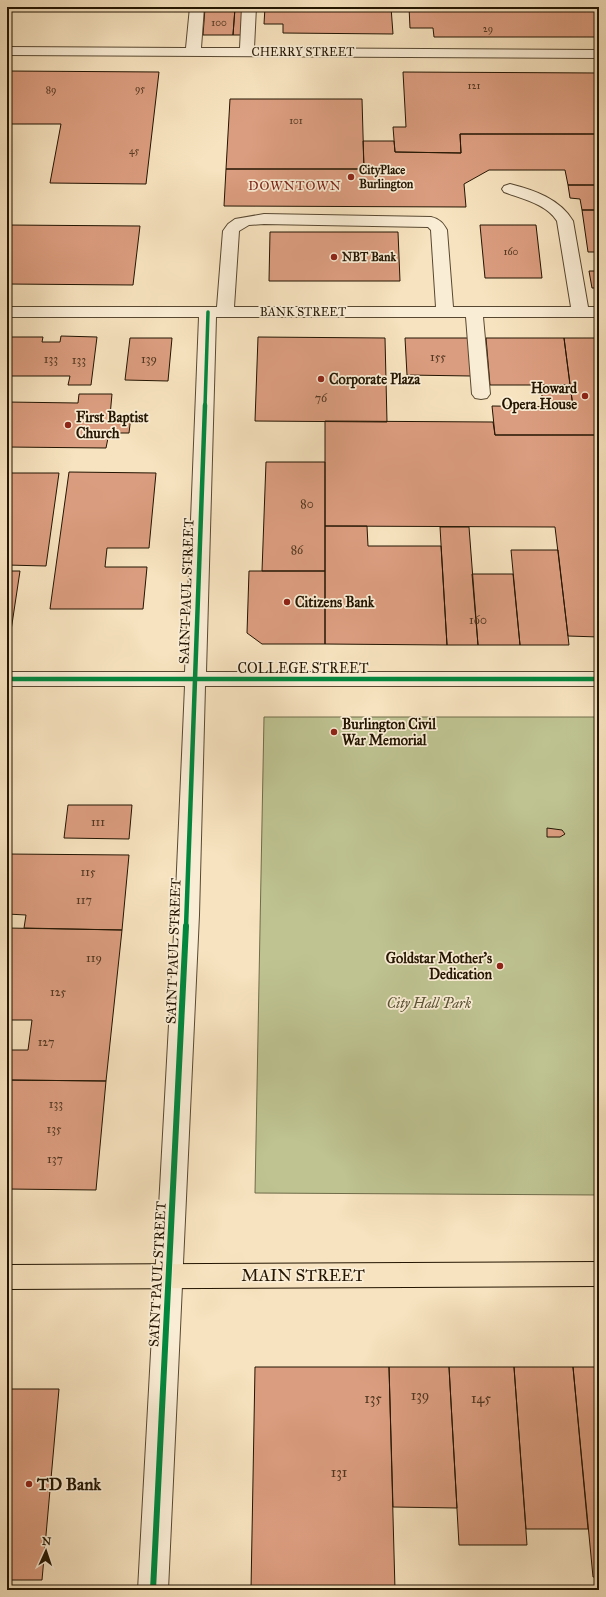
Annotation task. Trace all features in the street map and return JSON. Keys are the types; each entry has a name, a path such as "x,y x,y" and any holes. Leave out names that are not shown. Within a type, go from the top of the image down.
{"main road":[{"name":"MAIN STREET","path":"7,1277 599,1274"}],"street":[{"path":"193,52 197,7"},
{"path":"247,52 249,7"},
{"name":"CHERRY STREET","path":"7,51 599,54"},
{"path":"510,189 546,204 563,215 580,312"},
{"name":"SAINT PAUL STREET","path":"153,1590 187,915 194,680 217,312 231,231 234,226 242,222 264,219 431,222 436,225 439,230 445,312"},
{"name":"BANK STREET","path":"7,312 599,312"},
{"path":"474,312 481,394"},
{"name":"COLLEGE STREET","path":"7,679 599,679"}],"green space":[{"name":"City Hall Park","path":"264,717 599,717 599,1195 255,1193"}],"building":[{"path":"205,7 242,7 241,35 233,35 235,8"},
{"path":"265,7 391,7 393,34 283,33 283,24 264,24"},
{"path":"409,7 599,7 599,37 434,37 433,28 410,28"},
{"path":"205,8 235,8 233,35 203,35"},
{"path":"7,71 159,72 146,184 50,183 61,124 7,124"},
{"path":"403,72 599,73 599,134 460,134 461,153 395,152 393,127 406,127"},
{"path":"230,99 362,99 364,169 226,169"},
{"name":"CityPlace Burlington","path":"460,134 599,134 599,185 568,185 565,170 489,170 464,184 466,207 224,206 226,169 364,169 363,141 394,141 395,152 461,153"},
{"path":"568,185 599,185 599,210 582,210 580,199 570,198"},
{"path":"582,210 599,210 599,252 588,252"},
{"path":"7,225 140,226 133,285 7,284"},
{"path":"480,225 536,225 542,278 485,278"},
{"name":"NBT Bank","path":"270,232 398,232 400,281 269,281"},
{"path":"589,271 599,271 599,288 592,288"},
{"path":"61,336 97,337 91,385 68,385 70,376 7,376 7,337 43,337 42,342 60,342"},
{"name":"Corporate Plaza","path":"258,337 385,338 387,422 255,421"},
{"path":"130,338 172,338 168,381 125,380"},
{"path":"405,338 468,338 471,376 407,375"},
{"path":"486,338 564,338 570,385 490,385"},
{"name":"Howard Opera House","path":"564,338 599,338 599,435 495,435 492,406 573,407"},
{"path":"541,385 570,385 573,407 543,407"},
{"name":"First Baptist Church","path":"79,394 112,394 110,416 131,416 129,433 109,433 106,448 7,447 7,402 78,403"},
{"path":"325,421 493,422 495,435 596,435 599,455 599,637 568,636 555,527 325,526"},
{"path":"266,462 325,462 325,571 262,571"},
{"path":"69,472 156,473 149,548 107,548 105,567 147,567 143,609 50,609"},
{"path":"7,473 59,473 46,566 7,565"},
{"path":"325,526 367,526 368,546 441,546 447,645 325,644"},
{"path":"440,527 469,527 478,645 447,645"},
{"path":"511,550 558,550 569,645 520,645"},
{"path":"7,571 20,571 9,644 7,644"},
{"name":"Citizens Bank","path":"249,571 325,571 325,644 262,644 247,633"},
{"path":"472,574 513,574 520,645 478,645"},
{"path":"68,805 132,805 129,839 64,838"},
{"path":"547,828 562,830 565,834 560,837 547,837"},
{"path":"7,854 129,855 122,930 24,928 26,915 7,914"},
{"path":"7,928 122,930 106,1081 7,1080 7,1050 28,1050 32,1020 7,1020"},
{"path":"7,1080 106,1081 96,1190 7,1189"},
{"path":"255,1367 389,1367 395,1590 251,1590"},
{"path":"389,1367 449,1367 457,1508 393,1507"},
{"path":"449,1367 514,1367 527,1545 459,1545"},
{"path":"514,1367 573,1367 588,1529 526,1529"},
{"path":"573,1367 599,1367 599,1577 593,1577"},
{"name":"TD Bank","path":"7,1389 59,1389 42,1580 7,1580"}],"cycle path":[{"path":"153,1590 187,915 208,312"},
{"path":"7,679 599,679"}],"place":[{"name":"CityPlace Burlington","path":"351,177"},
{"name":"NBT Bank","path":"334,257"},
{"name":"Corporate Plaza","path":"321,379"},
{"name":"Howard Opera House","path":"585,396"},
{"name":"First Baptist Church","path":"68,425"},
{"name":"Citizens Bank","path":"287,602"},
{"name":"Burlington Civil War Memorial","path":"334,732"},
{"name":"Goldstar Mother's Dedication","path":"500,966"},
{"name":"TD Bank","path":"29,1484"}],"district":[{"name":"DOWNTOWN","path":"295,185"}]}
